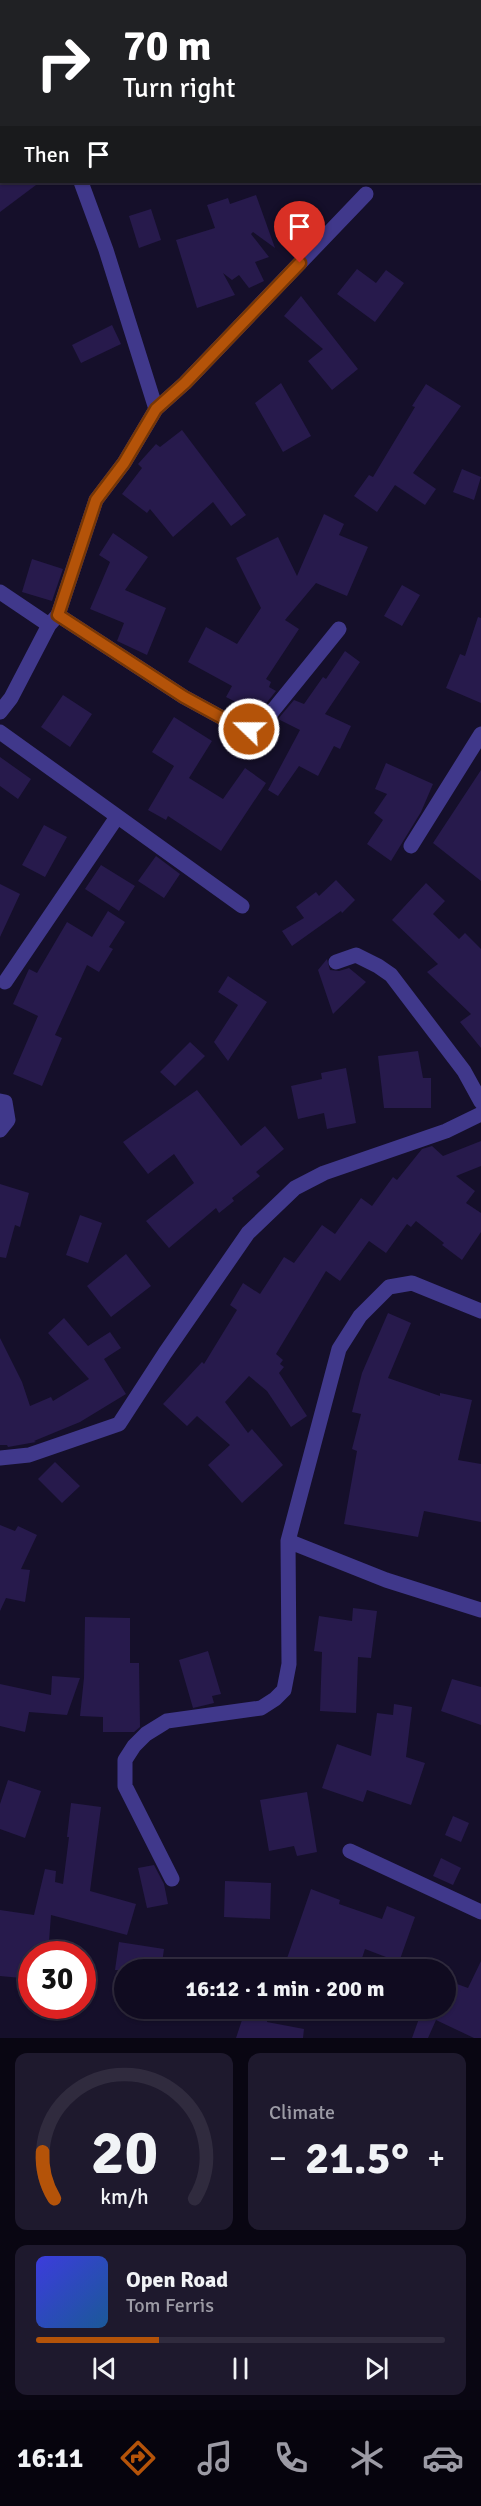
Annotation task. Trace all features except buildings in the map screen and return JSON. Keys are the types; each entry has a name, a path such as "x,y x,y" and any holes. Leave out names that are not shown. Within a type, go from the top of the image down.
{"street":[{"path":"81,183 106,250 156,409"},
{"path":"0,712 11,698 54,620 96,500 124,463 156,409 185,383 366,194"},
{"path":"0,592 54,620 184,697 239,727 249,729 262,724 339,629"},
{"path":"0,732 242,906"},
{"path":"411,846 481,734"},
{"path":"5,982 117,818"},
{"path":"336,962 356,955 391,975 464,1071 481,1102"},
{"path":"0,1101 5,1102 8,1120 0,1130"},
{"path":"0,1458 29,1455 119,1424 248,1233 295,1188 324,1173 446,1131 481,1114"},
{"path":"172,1879 125,1786 125,1760 146,1734 167,1721 261,1708 284,1690 289,1664 288,1541 339,1349 360,1316 389,1287 412,1283 481,1311"},
{"path":"288,1541 386,1580 481,1611"},
{"path":"350,1851 481,1912"}],"route":[{"path":"249,729 239,727 184,697 58,615 96,500 124,463 156,409 185,383 300,263"}]}
